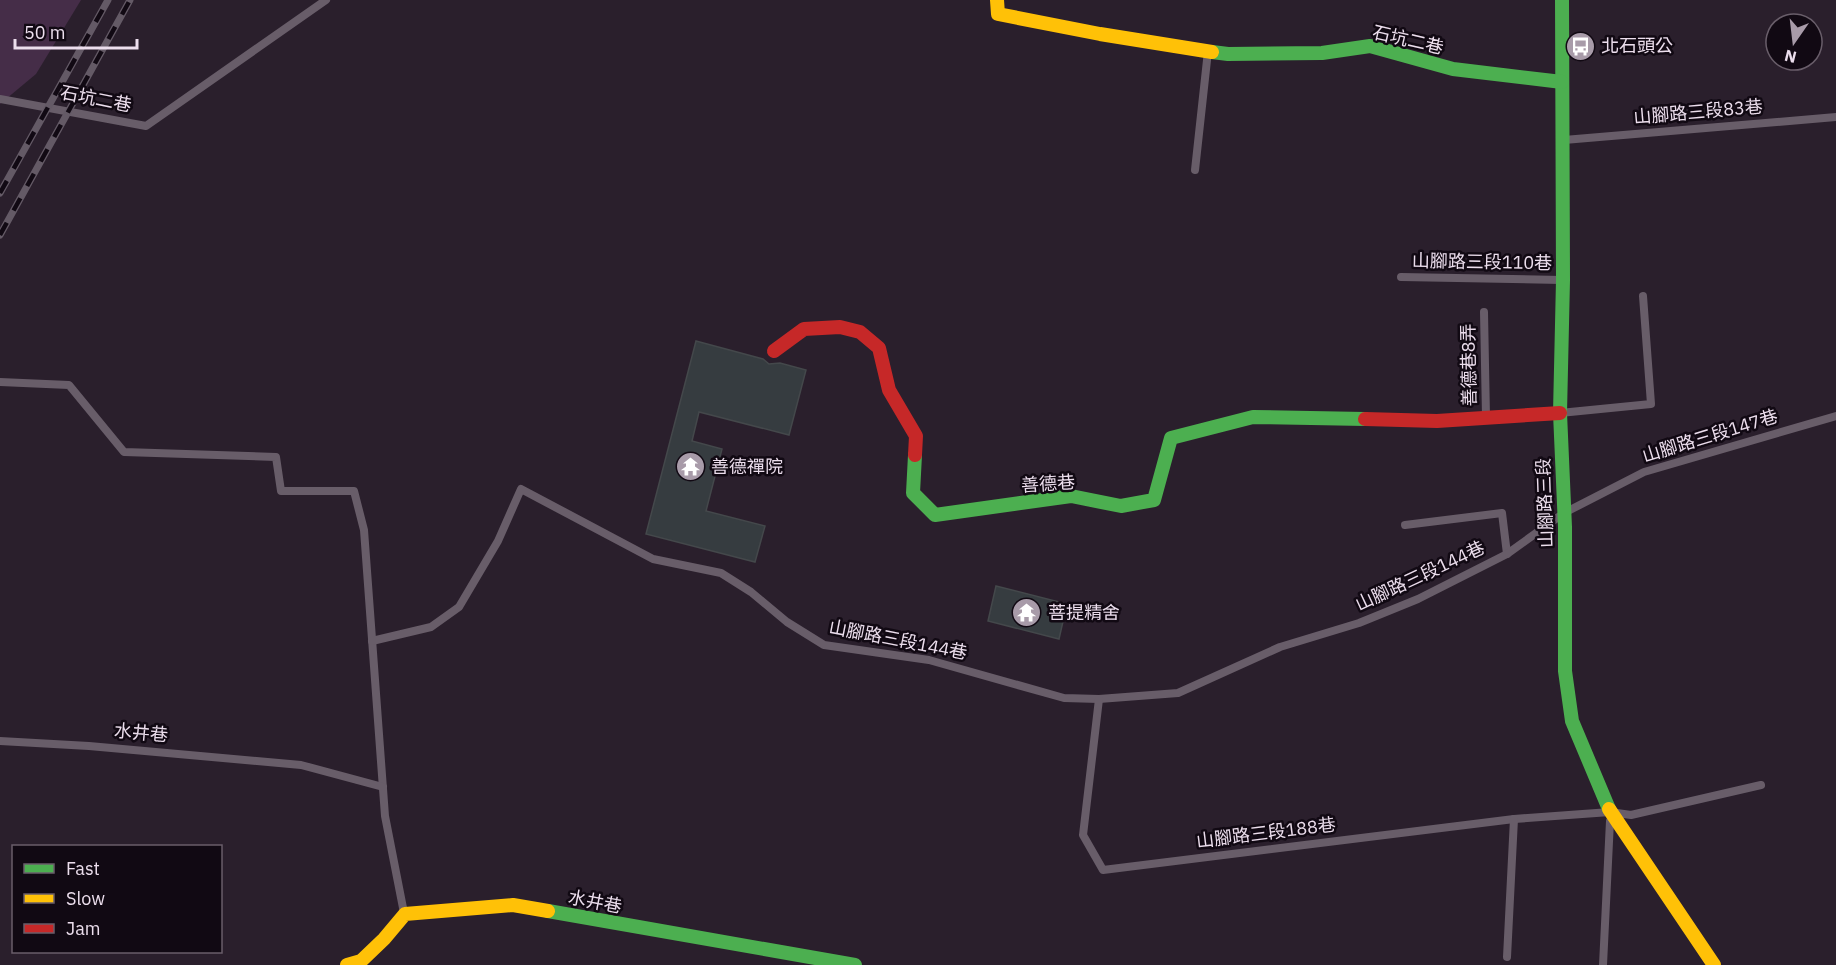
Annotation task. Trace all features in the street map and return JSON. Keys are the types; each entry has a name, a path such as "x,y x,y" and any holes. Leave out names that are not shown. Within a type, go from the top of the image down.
{"street":[{"name":"石坑二巷","path":"997,0 998,14 1100,34 1228,54 1322,53 1370,46 1453,69 1562,82"},
{"name":"山腳路三段","path":"1562,0 1563,280 1560,413 1564,513 1565,671 1572,721 1610,812 1714,965"},
{"name":"善德巷","path":"774,351 804,329 840,327 860,332 879,348 889,390 916,436 913,493 934,515 1071,496 1121,506 1155,500 1171,438 1252,417 1437,421 1560,413"},
{"name":"水井巷","path":"405,914 513,905 855,965"},
{"path":"347,965 361,961 405,914"}],"lane":[{"name":"石坑二巷","path":"0,99 146,126 326,0"},
{"path":"1195,170 1208,51"},
{"name":"山腳路三段83巷","path":"1563,140 1836,117"},
{"name":"山腳路三段110巷","path":"1401,277 1563,280"},
{"path":"1560,413 1651,404 1643,296"},
{"name":"善德巷8弄","path":"1484,312 1486,417"},
{"path":"0,382 69,386 124,452 276,457 281,491 354,490 364,530 385,816 405,914"},
{"name":"山腳路三段147巷","path":"1564,513 1644,472 1836,416"},
{"name":"山腳路三段144巷","path":"372,641 431,627 459,607 498,541 521,489 652,559 721,573 824,645 929,660 1064,698 1098,699 1178,693 1280,647 1359,623 1418,599 1507,554 1564,513"},
{"path":"1406,525 1502,513 1507,554"},
{"name":"山腳路三段188巷","path":"1098,699 1083,835 1103,870 1514,819 1610,812 1630,815 1761,785"},
{"name":"水井巷","path":"0,741 89,746 301,765 383,788"},
{"path":"1603,965 1610,812"},
{"path":"1507,957 1514,819"}],"shaded area":[{"path":"0,0 81,0 36,74 0,104"}],"building":[{"name":"善德禪院","path":"696,341 763,359 769,364 780,363 806,370 789,435 699,412 692,441 722,449 706,511 765,526 755,562 646,534"},
{"name":"菩提精舍","path":"996,586 1067,604 1059,639 988,621"}],"railway":[{"path":"0,193 108,0"},
{"path":"0,235 130,0"}],"traffic: fast":[{"path":"1562,0 1563,280 1560,413 1565,527 1565,671 1572,721 1609,809"},
{"path":"1212,52 1228,54 1322,53 1370,46 1453,69 1562,82"},
{"path":"915,455 913,493 935,515 1071,496 1121,506 1154,500 1171,438 1253,417 1365,419"},
{"path":"548,911 855,965"}],"traffic: slow":[{"path":"997,0 998,14 1100,34 1212,52"},
{"path":"1609,809 1714,965"},
{"path":"347,965 361,961 405,914 513,905 548,911"}],"traffic: jam":[{"path":"774,351 804,329 840,327 860,332 879,348 889,390 916,436 915,455"},
{"path":"1365,419 1437,421 1560,413"}],"place":[{"name":"北石頭公","path":"1580,46"},
{"name":"善德禪院","path":"690,467"},
{"name":"菩提精舍","path":"1027,613"}]}
